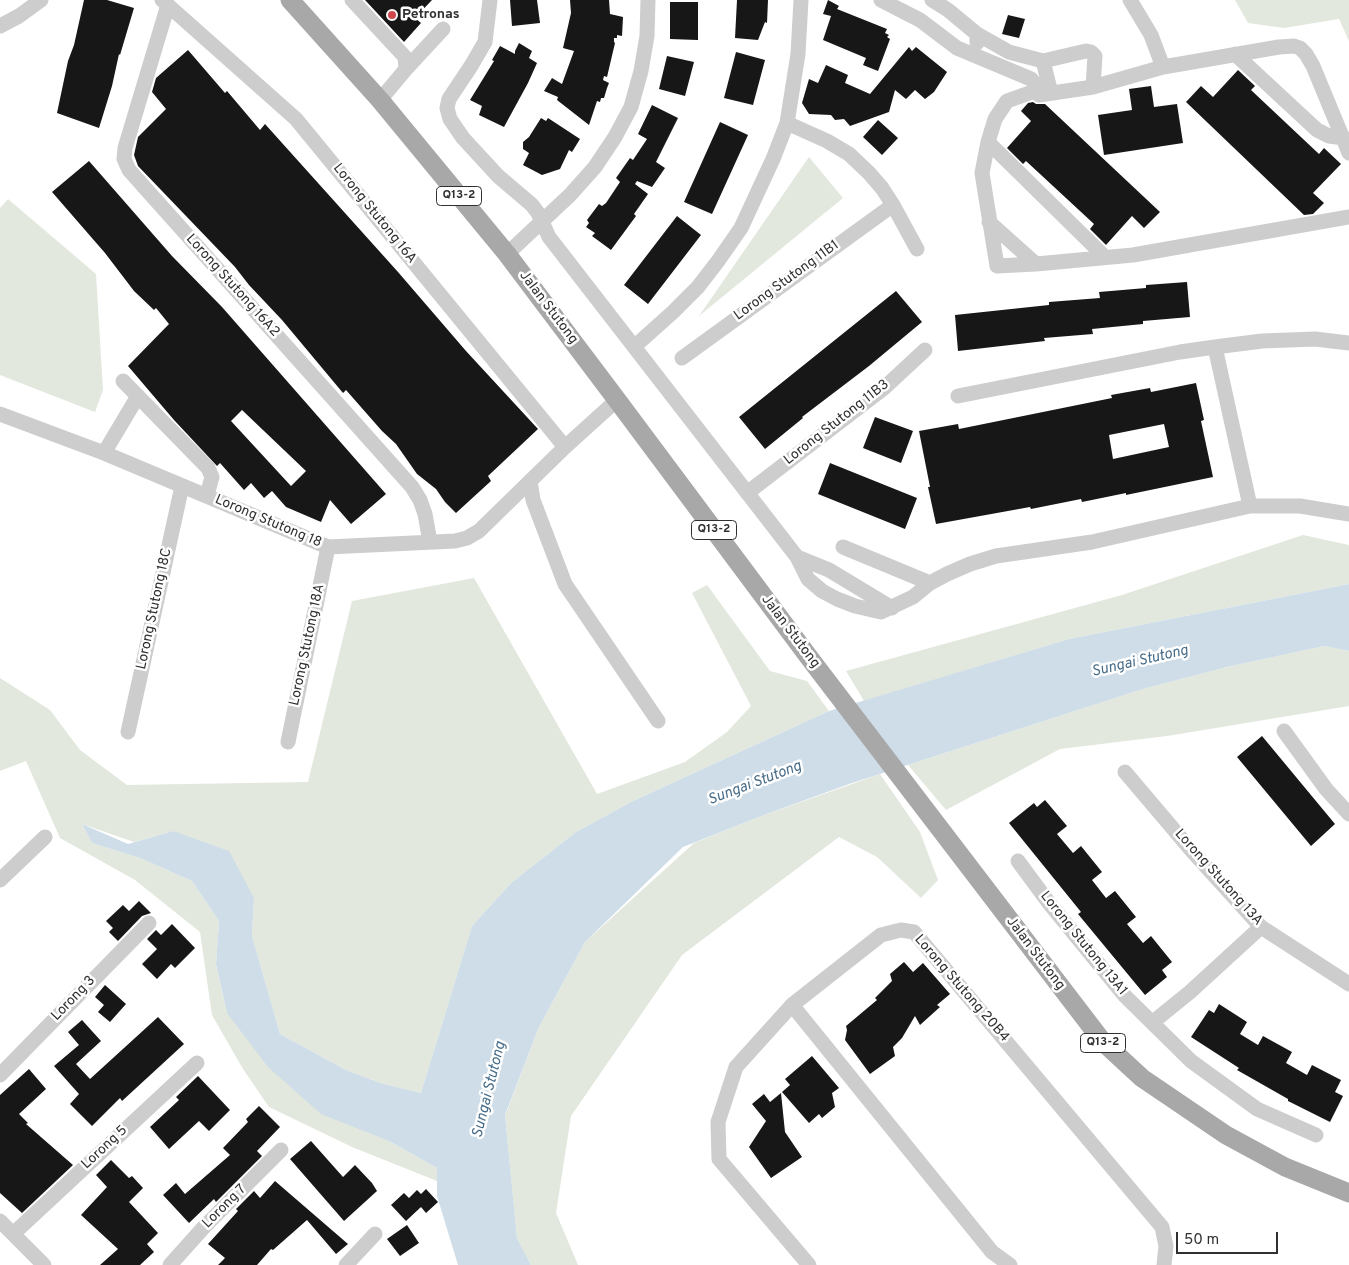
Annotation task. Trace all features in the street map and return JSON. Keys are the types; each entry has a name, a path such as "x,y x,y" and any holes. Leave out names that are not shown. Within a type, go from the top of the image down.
{"main road":[{"name":"Jalan Stutong","path":"290,0 380,100 507,254 811,660 1103,1042 1142,1078 1226,1135 1285,1167 1349,1193"}],"street":[{"path":"0,26 19,16 41,0"},
{"path":"352,0 405,57 406,68"},
{"path":"490,0 485,42 450,98 447,108 450,119 463,138 498,176 532,205 549,237 636,346 797,557 808,579 822,591 855,606 881,612 913,597 930,583 970,564 996,556 1092,542 1250,506 1300,506 1349,514"},
{"path":"507,254 570,195 595,167 615,137 630,107 640,71 647,36 648,0"},
{"path":"636,346 698,287 741,228 773,159 787,123 798,54 801,0"},
{"path":"881,0 920,20 957,48 1031,79 1035,84 1035,91"},
{"path":"932,0 948,10 977,34 1009,52 1043,61 1086,51 1091,52 1095,56 1093,86"},
{"path":"1130,0 1151,35 1163,67"},
{"name":"Lorong Stutong 16A","path":"165,3 296,119 564,447"},
{"name":"Lorong Stutong 16A2","path":"165,3 125,148 124,159 129,170 412,487 420,500 425,514 430,542"},
{"path":"380,100 406,68 443,29"},
{"path":"967,53 973,51 977,46 977,34"},
{"path":"1035,91 1038,94 1051,93 1093,86 1163,67 1294,46 1300,48 1306,54 1313,66 1349,153"},
{"path":"1235,54 1317,130 1329,136 1344,138"},
{"path":"1043,61 1051,93"},
{"path":"1035,91 1007,101 995,119 988,142 982,173 997,266 1133,255 1349,217"},
{"path":"787,123 827,141 848,154 873,178 893,205 917,250"},
{"path":"988,142 1105,257"},
{"name":"Lorong Stutong 11B1","path":"682,358 893,205"},
{"path":"989,222 1036,264"},
{"path":"958,396 1214,347 1262,341 1315,339 1349,343"},
{"path":"1214,347 1250,506"},
{"name":"Lorong Stutong 11B3","path":"747,493 884,388 925,350"},
{"path":"122,381 208,468 212,476 207,496"},
{"path":"104,453 138,396"},
{"name":"Lorong Stutong 18","path":"2,420 104,453 328,547 430,542 467,538 479,531 564,447 617,400"},
{"path":"530,481 533,500 565,584 658,721"},
{"name":"Lorong Stutong 18C","path":"128,732 182,486"},
{"name":"Lorong Stutong 18A","path":"288,742 328,547"},
{"path":"843,547 930,583"},
{"path":"797,557 829,570 892,608"},
{"path":"1284,731 1326,789 1349,814"},
{"name":"Lorong Stutong 13A","path":"1125,772 1192,851 1261,927 1349,984"},
{"path":"2,876 45,837"},
{"name":"Lorong Stutong 13A1","path":"1018,861 1124,996 1153,1022 1191,1061 1257,1109 1316,1135"},
{"name":"Lorong 3","path":"0,1075 149,923"},
{"path":"1153,1022 1190,992 1261,927"},
{"name":"Lorong Stutong 20B4","path":"792,1005 881,935 901,930 914,932 1162,1228 1166,1246 1164,1265"},
{"path":"809,1265 718,1158 718,1122 736,1067 792,1005 992,1252 1010,1265"},
{"name":"Lorong 5","path":"14,1234 197,1063"},
{"name":"Lorong 7","path":"170,1265 204,1227 281,1150"},
{"path":"0,1220 42,1264"},
{"path":"346,1265 375,1234"}],"shaded area":[{"path":"1235,0 1349,0 1349,41 1339,19 1284,28 1248,23"},
{"path":"809,157 843,198 699,316"},
{"path":"8,199 96,274 103,390 95,412 0,375 0,208"},
{"path":"1303,535 1349,545 1349,584 1069,639 864,701 846,671 1122,595"},
{"path":"474,578 597,794 685,762 727,732 751,706 692,593 707,585 770,671 807,681 829,711 633,801 576,832 511,883 472,926 421,1093 380,1083 346,1070 280,1034 252,936 254,898 173,831 134,842 82,824 92,843 140,858 192,881 219,921 216,964 227,1013 389,1141 437,1168 437,1181 352,1147 269,1107 243,1069 212,1015 200,932 135,880 60,838 26,761 0,771 0,678 50,710 80,750 127,785 308,782 352,601"},
{"path":"1324,646 1349,651 1349,706 1167,736 1060,749 946,810 908,765 1143,689 1227,667"},
{"path":"880,774 920,832 938,880 921,898 877,857 839,837 682,955 571,1116 556,1213 578,1265 531,1265 517,1238 505,1116 539,1027 585,942 694,843 756,818"}],"water":[{"name":"Sungai Stutong","path":"1349,584 1349,651 1324,646 1227,667 1143,689 849,784 683,847 585,942 539,1027 505,1115 517,1238 531,1265 458,1265 437,1196 437,1168 389,1141 321,1114 268,1067 227,1013 216,964 219,921 192,881 140,858 92,843 82,824 128,844 173,831 229,851 254,898 252,936 280,1034 346,1070 380,1083 421,1093 472,926 511,883 576,832 633,801 829,711 1069,639"}],"building":[{"path":"84,0 107,0 134,8 119,54 112,86 99,128 57,113"},
{"path":"365,0 432,0 415,18 421,23 404,42"},
{"path":"510,0 537,0 540,23 512,26"},
{"path":"570,0 609,0 610,14 623,17 622,36 617,35 617,38 614,38 615,43 607,77 604,76 603,80 609,83 604,98 601,98 600,102 597,101 589,125 557,100 558,97 544,91 552,78 562,84 574,51 563,48 571,13"},
{"path":"737,0 768,0 767,23 765,22 758,40 735,38"},
{"path":"828,0 839,6 837,9 887,29 885,33 889,35 887,37 890,39 878,71 863,65 866,58 823,40 831,16 823,14"},
{"path":"670,2 698,2 698,40 670,39"},
{"path":"1008,15 1025,19 1019,38 1002,34"},
{"path":"519,43 532,51 529,58 537,63 504,127 479,115 482,106 470,100 494,61 492,60 500,46 515,54"},
{"path":"909,47 912,51 916,47 947,72 934,92 925,99 915,90 906,99 895,90 889,112 850,126 844,119 835,120 831,115 809,114 802,103 809,79 818,83 826,65 848,75 845,83 870,94"},
{"path":"188,50 225,93 227,91 260,130 265,124 466,351 538,429 488,476 491,481 456,513 436,489 417,474 396,444 346,390 343,393 235,267 138,166 134,155 138,137 166,109 152,92 156,78"},
{"path":"736,52 765,60 753,105 724,98"},
{"path":"667,56 694,62 685,96 659,89"},
{"path":"1238,70 1255,86 1251,90 1319,154 1324,148 1341,164 1313,193 1324,203 1313,214 1304,215 1186,102 1201,86 1213,97"},
{"path":"1151,86 1154,107 1177,104 1183,143 1104,155 1098,115 1132,110 1129,89"},
{"path":"1028,103 1045,104 1160,212 1144,228 1132,216 1106,245 1090,229 1094,224 1026,161 1023,164 1007,148 1031,121 1021,111"},
{"path":"652,105 678,118 656,162 665,168 652,187 637,181 635,184 648,194 634,214 636,216 611,250 592,236 595,233 586,227 589,223 587,220 599,204 602,206 606,203 620,182 616,178 630,158 633,160 647,139 638,134"},
{"path":"541,118 546,121 548,118 580,139 572,152 569,150 560,169 542,175 523,165 529,153 523,149 523,142 529,137"},
{"path":"878,120 898,138 882,155 863,137"},
{"path":"720,122 748,135 712,214 684,202"},
{"path":"89,161 172,256 222,307 386,494 351,524 330,500 321,522 286,507 272,491 264,498 251,483 244,490 220,463 217,466 174,420 128,366 169,324 156,308 154,310 134,291 105,253 52,192","holes":["242,410 306,471 291,486 231,421"]},
{"path":"677,216 701,235 648,304 624,285"},
{"path":"1187,282 1190,317 1143,321 1143,324 1092,329 1093,334 1044,338 1045,341 958,351 955,315 1049,305 1049,302 1100,298 1099,292 1146,288 1146,285"},
{"path":"896,291 922,322 869,366 802,417 765,449 739,417"},
{"path":"1196,383 1204,420 1201,421 1213,477 1126,495 1126,493 1082,502 1081,499 936,524 919,431 958,424 959,429 1112,398 1111,395 1150,388 1151,392","holes":["1164,424 1169,447 1113,459 1109,435"]},
{"path":"875,417 913,431 901,463 863,448"},
{"path":"830,463 917,498 905,529 818,494"},
{"path":"1262,736 1335,824 1311,846 1237,757"},
{"path":"1045,800 1067,826 1057,834 1073,853 1081,846 1102,872 1092,880 1106,898 1115,891 1136,917 1127,924 1143,943 1151,936 1172,962 1162,970 1167,977 1145,995 1078,914 1081,912 1009,823 1034,803 1037,807"},
{"path":"139,901 151,913 142,916 118,941 109,932 113,928 106,921 123,905 129,911"},
{"path":"172,924 195,948 175,968 171,964 157,979 142,964 157,949 147,939 156,930 161,935"},
{"path":"904,962 913,972 923,963 950,994 937,1005 940,1007 920,1025 915,1016 902,1038 893,1047 895,1056 870,1074 845,1040 846,1026 877,1000 875,998 892,981 890,974"},
{"path":"105,985 126,1004 110,1022 98,1012 104,1005 95,997"},
{"path":"1219,1004 1247,1022 1240,1034 1258,1045 1263,1036 1292,1052 1286,1063 1307,1075 1312,1065 1341,1080 1335,1092 1343,1096 1330,1122 1288,1101 1288,1099 1237,1070 1239,1068 1191,1037 1209,1010 1214,1013"},
{"path":"158,1017 184,1044 122,1101 120,1098 92,1126 70,1104 79,1094 54,1066 79,1045 68,1032 82,1020 101,1041 76,1064 90,1079"},
{"path":"812,1056 839,1088 832,1093 835,1107 822,1118 819,1114 809,1123 782,1092 790,1085 785,1079"},
{"path":"29,1069 46,1089 19,1114 28,1123 26,1124 73,1165 22,1213 0,1193 0,1095"},
{"path":"198,1076 230,1110 209,1131 199,1121 169,1149 150,1127 179,1100 176,1097"},
{"path":"781,1093 785,1132 802,1157 771,1178 749,1147 766,1121 752,1104 764,1094 770,1102"},
{"path":"259,1106 280,1127 257,1151 262,1156 216,1202 214,1199 189,1223 163,1195 176,1183 185,1194 230,1155 223,1148 248,1122 246,1119"},
{"path":"311,1141 343,1177 355,1165 377,1191 344,1221 290,1159"},
{"path":"111,1160 129,1178 132,1176 143,1188 129,1202 158,1233 147,1244 154,1252 140,1265 100,1265 118,1249 81,1215 107,1187 96,1175"},
{"path":"275,1181 348,1244 336,1254 307,1220 273,1250 271,1249 257,1265 218,1265 225,1258 208,1244 238,1211 236,1209 254,1191 260,1198"},
{"path":"426,1189 438,1202 426,1213 421,1207 406,1221 391,1205 404,1193 409,1198 417,1190 421,1194"},
{"path":"407,1225 419,1243 400,1256 387,1239"}],"place":[{"name":"Petronas","path":"392,15"}]}
